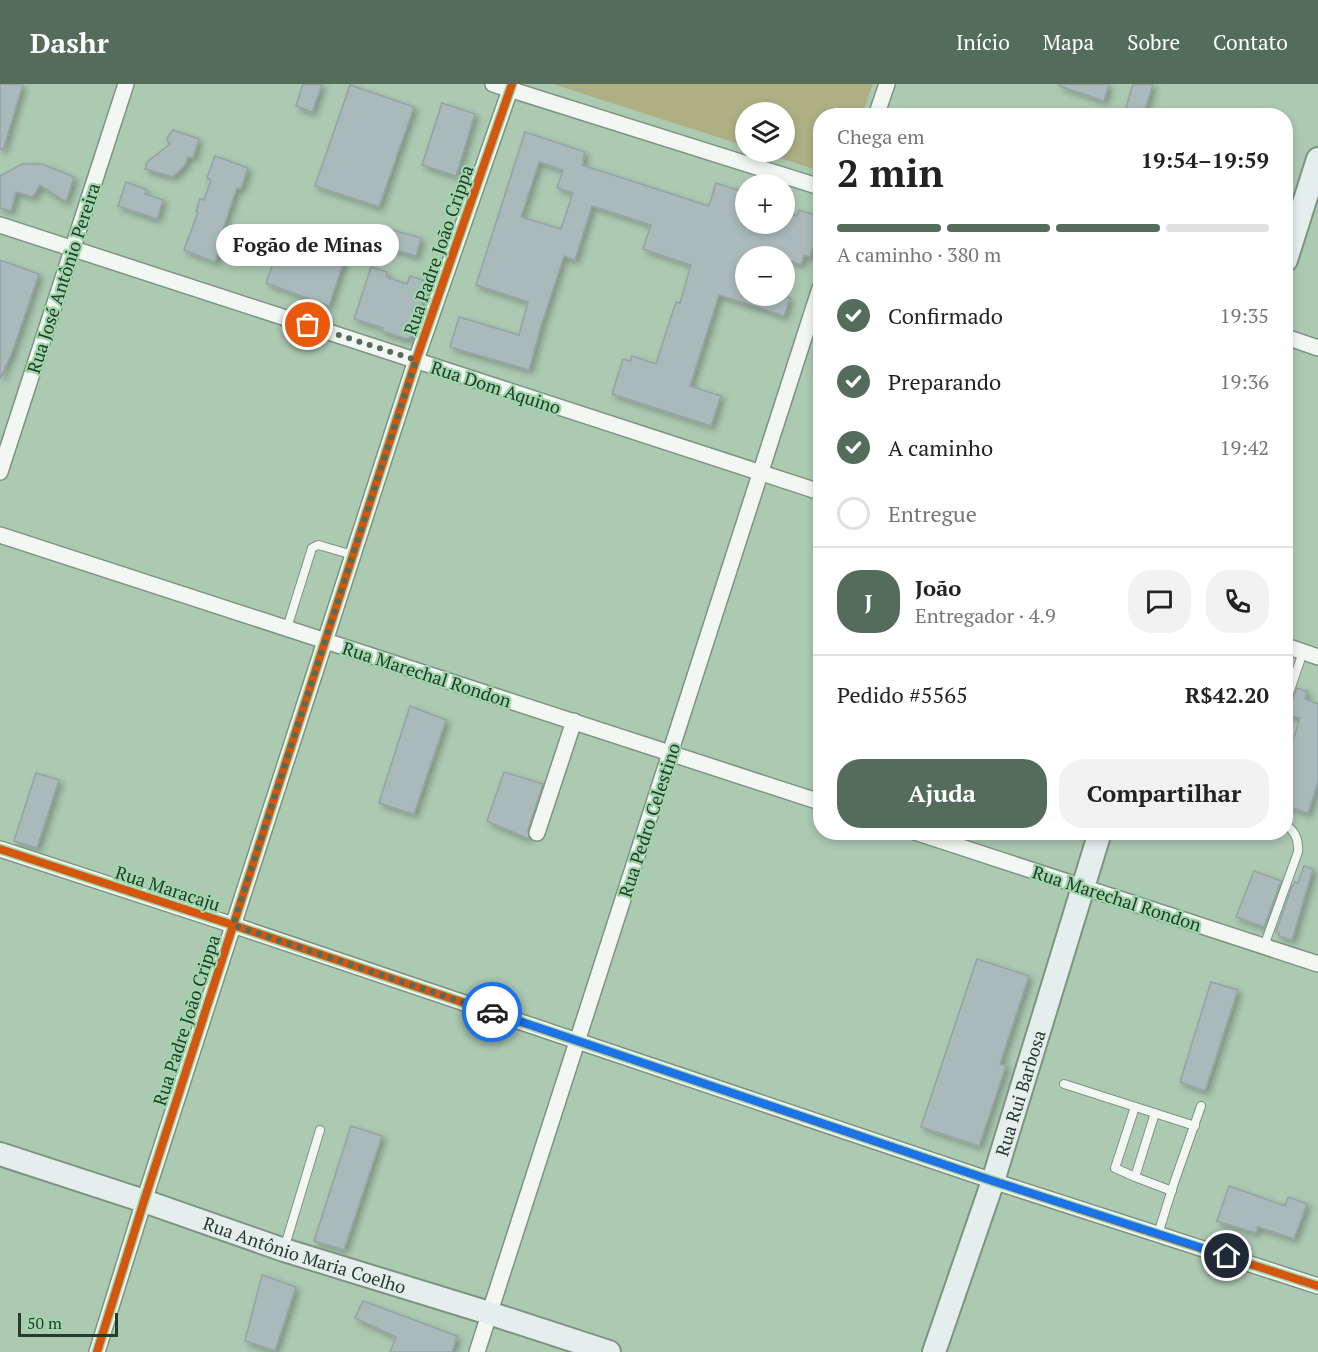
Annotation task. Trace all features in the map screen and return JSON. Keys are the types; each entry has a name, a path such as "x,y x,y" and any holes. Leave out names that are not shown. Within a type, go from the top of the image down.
{"street":[{"name":"Rua José Antônio Pereira","path":"0,472 126,84"},
{"path":"493,84 511,87 813,185"},
{"path":"879,108 887,84"},
{"name":"Rua Padre João Crippa","path":"97,1352 352,555 416,360 511,87"},
{"path":"1293,238 1318,159"},
{"name":"Rua Dom Aquino","path":"0,225 813,490"},
{"name":"Rua Pedro Celestino","path":"477,1352 813,310"},
{"path":"1293,339 1318,348"},
{"name":"Rua Marechal Rondon","path":"0,535 813,800"},
{"path":"1293,648 1318,657"},
{"path":"537,833 574,721"},
{"name":"Rua Marechal Rondon","path":"939,840 1318,963"},
{"name":"Rua Rui Barbosa","path":"934,1352 993,1181 1098,840"},
{"name":"Rua Maracaju","path":"0,849 233,925 993,1181 1318,1286"},
{"name":"Rua Antônio Maria Coelho","path":"0,1154 284,1250 609,1352"}],"lane":[{"path":"287,628 312,548 318,545 352,555"},
{"path":"1293,681 1303,652"},
{"path":"1264,946 1298,852 1299,845 1293,831"},
{"path":"1064,1084 1195,1126"},
{"path":"1158,1234 1202,1106"},
{"path":"1136,1107 1115,1168 1172,1191"},
{"path":"1135,1177 1155,1113"},
{"path":"284,1250 320,1130"}],"green space":[{"path":"553,84 873,84 864,108 813,108 813,169 793,162 795,162 795,102 735,102 735,143"}],"building":[{"path":"0,84 23,84 3,150 0,149"},
{"path":"303,84 322,84 312,112 296,106"},
{"path":"1059,84 1109,84 1104,101 1059,86"},
{"path":"1133,84 1153,84 1146,108 1126,108"},
{"path":"350,85 414,107 379,207 315,186"},
{"path":"442,103 475,114 456,176 422,165"},
{"path":"173,130 199,139 193,158 188,157 185,165 173,177 145,169 147,162 170,144 167,140"},
{"path":"525,132 585,152 582,165 709,206 716,183 735,189 735,234 795,234 795,215 797,216 799,210 813,215 813,248 810,257 804,255 801,265 795,263 795,246 735,246 735,300 719,295 690,386 721,396 711,426 612,394 623,359 630,361 632,356 656,364 676,302 680,303 691,265 643,249 651,225 592,206 575,260 564,256 529,370 450,347 459,317 519,335 528,302 476,285","holes":["539,162 563,170 557,188 573,193 561,229 521,217"]},
{"path":"215,156 248,168 241,189 237,188 219,241 222,242 215,262 184,250 198,212 196,211 200,199 204,200 211,180 207,178"},
{"path":"22,164 42,164 74,177 66,202 40,185 33,197 16,192 11,211 0,208 0,176"},
{"path":"126,182 146,189 145,194 163,200 157,219 118,206"},
{"path":"375,225 421,238 416,256 370,243"},
{"path":"282,239 344,261 329,306 266,283"},
{"path":"0,260 39,274 12,353 0,379"},
{"path":"371,267 387,272 386,277 407,284 410,276 429,282 412,337 406,339 382,331 383,328 354,319"},
{"path":"753,306 787,306 784,316"},
{"path":"1297,688 1307,691 1305,699 1318,704 1318,782 1308,813 1293,808 1293,741 1300,718 1293,716 1293,699"},
{"path":"410,706 446,720 414,814 379,803"},
{"path":"504,772 543,784 528,830 529,839 487,821"},
{"path":"36,773 59,780 37,848 14,841"},
{"path":"1304,866 1313,869 1292,940 1279,936 1276,932 1292,886 1295,882 1298,883"},
{"path":"1254,871 1281,881 1264,927 1236,917"},
{"path":"977,959 1029,976 1000,1064 1006,1066 979,1146 921,1127"},
{"path":"1211,982 1238,990 1205,1091 1180,1082"},
{"path":"351,1126 382,1136 344,1250 314,1241"},
{"path":"1229,1186 1285,1206 1288,1197 1307,1204 1294,1239 1258,1227 1256,1233 1217,1221"},
{"path":"262,1275 296,1287 275,1351 245,1341"},
{"path":"363,1301 457,1336 452,1352 390,1352 396,1337 355,1318"}],"cycle path":[{"path":"97,1352 416,360 512,84"},
{"path":"0,849 233,925 993,1181 1318,1286"}],"way so far":[{"path":"308,325 416,360 233,925 492,1012"}],"place":[{"name":"Fogão de Minas","path":"308,325"}],"route":[{"path":"492,1012 993,1181 1227,1256"}]}
